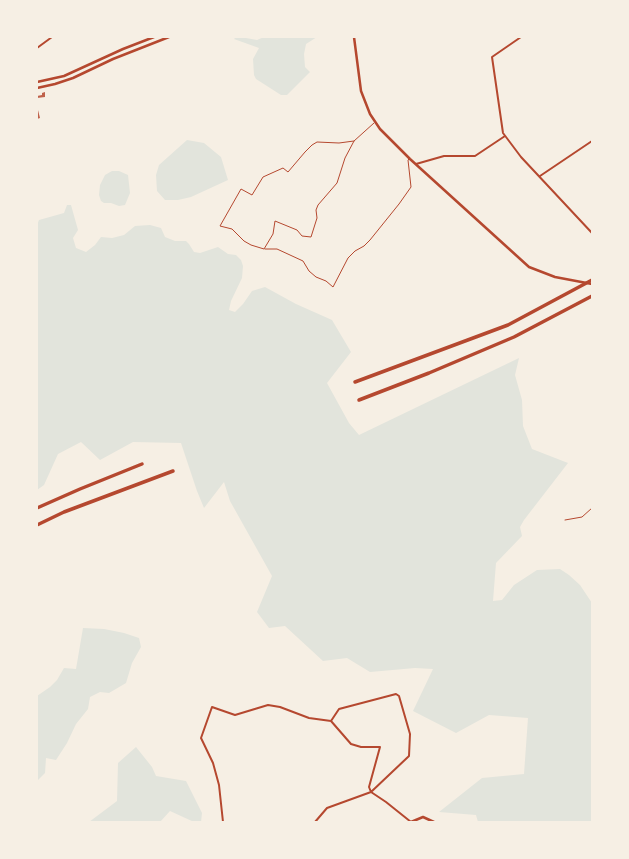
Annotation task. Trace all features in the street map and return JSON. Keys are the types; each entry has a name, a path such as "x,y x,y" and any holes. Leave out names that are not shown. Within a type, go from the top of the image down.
{"highway":[{"path":"355,382 508,324 592,280"},
{"path":"359,400 429,373 514,337 592,296"},
{"path":"37,508 142,464"},
{"path":"37,524 64,512 173,471"}],"street":[{"path":"37,48 52,37"},
{"path":"37,82 69,74 123,49 154,37"},
{"path":"37,88 73,78 113,58 169,37"},
{"path":"354,37 361,91 374,122 380,129 410,159 529,268 555,276 592,284"},
{"path":"521,37 492,57 503,133 521,157 592,233"},
{"path":"416,164 444,156 475,156 505,136"},
{"path":"540,176 592,141"},
{"path":"315,822 327,808 371,792 409,756 410,734 399,696 396,694 339,709 331,721"},
{"path":"223,822 219,785 213,763 201,738 212,707 235,715 243,714 258,707 268,705 280,707 309,718 331,721 351,744 361,747 380,747 369,787 371,792 411,822 423,817 434,822"}],"lane":[{"path":"264,249 273,234 276,221 297,230 302,236 311,237 317,218 316,210 318,205 337,183 345,158 354,141 374,122"},
{"path":"354,141 339,143 318,142 312,145 288,172 283,168 263,177 252,195 241,189 220,226 232,229 250,245 264,249 277,249 303,261 309,271 316,277 326,280 332,287 348,258 370,240 411,187 408,160 410,159"},
{"path":"565,520 582,518 592,508"}],"shaded area":[{"path":"264,37 317,37 306,44 304,54 305,67 310,72 287,95 281,95 256,79 254,75 253,59 259,48 234,39 246,38 257,40"},
{"path":"187,140 204,143 221,157 228,180 191,197 178,200 165,200 157,191 156,175 159,165"},
{"path":"112,171 119,171 128,175 130,193 125,205 119,206 101,201 99,195 100,185 105,175"},
{"path":"67,205 71,205 78,230 73,238 76,248 86,252 95,245 101,237 112,238 124,235 135,226 150,225 161,228 165,237 175,241 186,241 194,252 200,253 218,247 228,254 236,255 241,260 243,266 242,278 231,301 229,310 235,312 252,291 265,287 296,304 332,320 351,352 327,383 349,423 359,435 519,358 515,375 522,400 523,426 532,449 568,463 524,520 520,527 522,536 496,563 493,601 502,600 514,585 537,570 560,569 580,585 592,603 592,822 478,822 476,815 439,812 482,778 524,774 528,718 489,715 456,733 413,711 433,669 415,668 370,672 347,658 323,661 285,626 269,628 257,612 272,576 230,501 224,482 204,508 181,443 133,442 100,460 81,442 58,454 44,485 37,490 37,225 39,220 64,213"},
{"path":"83,628 104,629 124,633 139,638 141,647 132,663 126,683 109,693 100,692 90,697 88,709 76,724 67,743 56,760 46,758 45,773 37,781 37,696 57,680 64,668 76,669"},
{"path":"136,747 152,767 156,776 186,781 202,813 201,822 194,822 170,811 160,822 89,822 117,801 118,763"}],"building":[{"path":"45,92 45,97 37,98 37,96 42,95 42,93"},
{"path":"37,106 40,118 37,119"}]}
